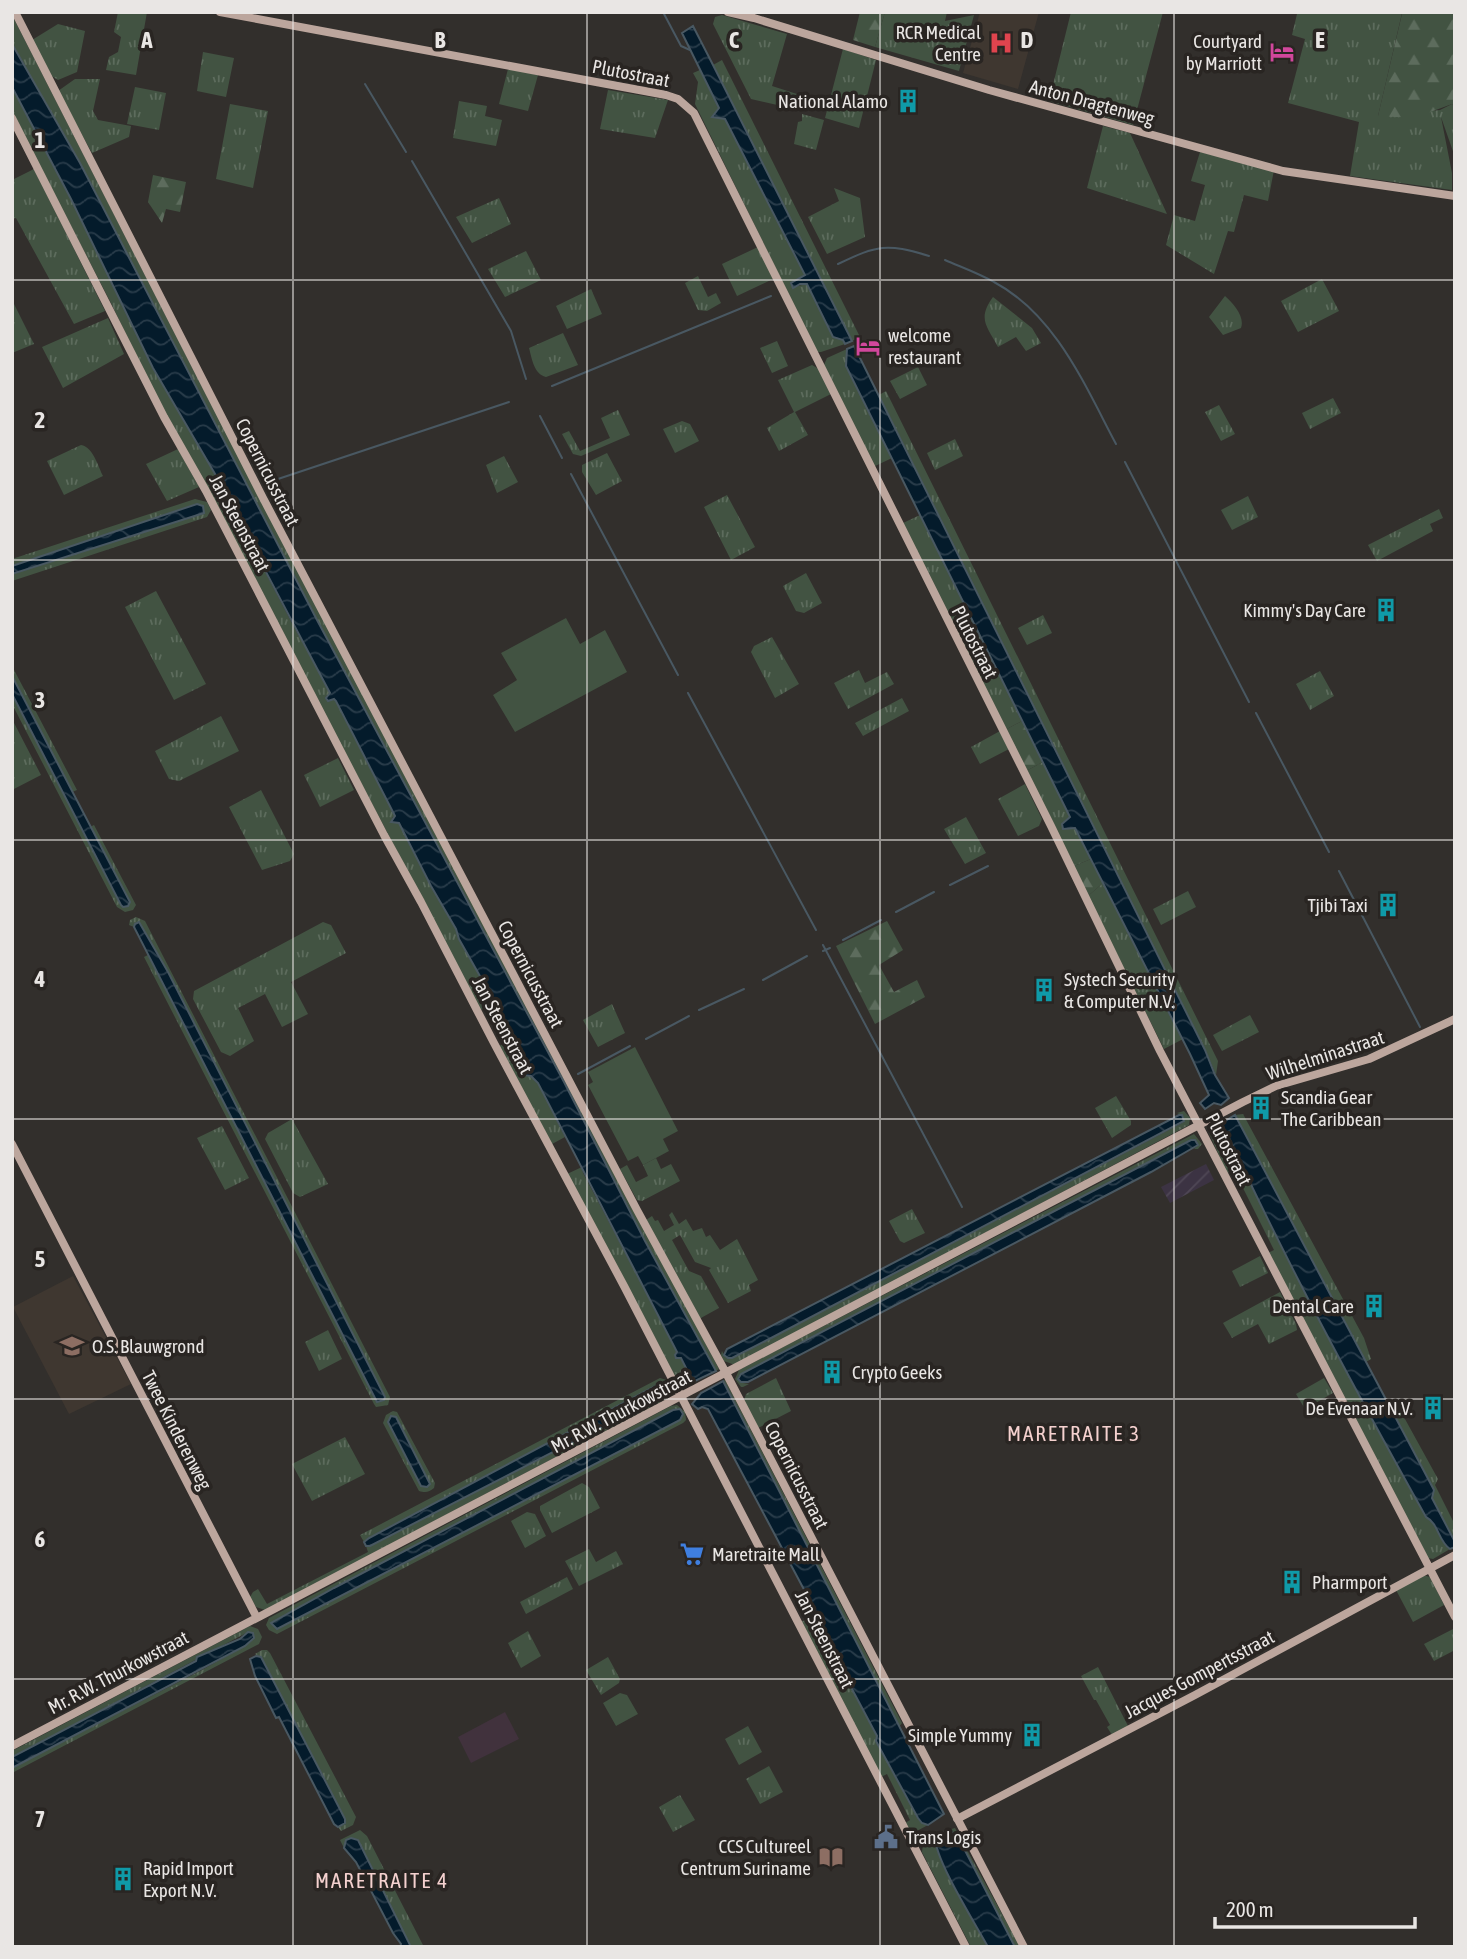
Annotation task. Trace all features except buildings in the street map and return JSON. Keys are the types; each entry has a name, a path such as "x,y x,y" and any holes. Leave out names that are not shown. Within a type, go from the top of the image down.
{"street":[{"name":"Plutostraat","path":"220,12 666,95 678,99 694,113 1051,825 1160,1051 1203,1124 1260,1246 1433,1566 1455,1617"},
{"name":"Anton Dragtenweg","path":"728,12 989,90 1283,171 1455,196"},
{"name":"Copernicusstraat","path":"15,13 263,498 1024,1947"},
{"name":"Jan Steenstraat","path":"12,118 164,417 206,491 371,811 422,902 682,1397 966,1947"},
{"name":"Wilhelminastraat","path":"1243,1102 1276,1086 1369,1059 1455,1019"},
{"name":"Mr. R.W. Thurkowstraat","path":"12,1746 1243,1102"},
{"name":"Twee Kinderenweg","path":"12,1144 257,1618"},
{"name":"Jacques Gompertsstraat","path":"957,1819 1455,1555"}],"shaded area":[{"name":"RCR Medical Centre","path":"980,12 1039,12 1018,89 963,73"},
{"path":"1206,1164 1214,1180 1170,1203 1161,1187"},
{"name":"O.S. Blauwgrond","path":"73,1276 131,1384 69,1414 13,1307"},
{"path":"505,1712 519,1739 471,1763 458,1737"}],"green space":[{"path":"118,12 147,12 136,75 106,70 109,57 118,52 121,37 114,32"},
{"path":"860,12 885,12 875,47 853,40"},
{"path":"885,12 947,12 945,21 974,15 959,71 875,47"},
{"path":"1071,12 1163,12 1133,125 1049,101"},
{"path":"1293,12 1402,13 1378,116 1440,110 1452,104 1455,108 1455,157 1441,117 1452,173 1452,190 1350,176 1359,122 1288,103 1305,39 1292,35 1297,14"},
{"path":"1398,12 1455,12 1455,108 1452,104 1414,118 1378,116 1402,14"},
{"path":"12,15 192,367 719,1369 716,1371 317,620 80,163 12,44"},
{"path":"722,15 787,34 772,86 800,95 797,107 751,99 713,24 715,17"},
{"path":"58,24 85,31 77,72 58,80 50,75 32,40"},
{"path":"843,49 876,60 859,128 825,118"},
{"path":"203,52 234,58 226,97 197,91"},
{"path":"722,60 860,337 852,341 713,65"},
{"path":"508,69 538,75 528,111 499,104"},
{"path":"700,70 719,109 716,112 725,119 805,275 791,284 793,287 807,284 833,337 843,340 845,344 817,352 695,104 698,82 693,73"},
{"path":"75,79 100,79 93,111 98,120 131,126 129,137 92,153 58,91"},
{"path":"12,87 71,199 153,368 225,491 219,499 223,505 229,503 336,701 395,816 392,818 399,822 459,939 495,1002 481,1010 143,370 12,112"},
{"path":"135,87 166,93 159,130 127,124"},
{"path":"608,90 668,100 655,138 600,129"},
{"path":"459,101 487,106 485,116 502,120 496,146 453,138"},
{"path":"230,104 268,111 253,188 216,179"},
{"path":"802,114 824,120 816,150 794,144"},
{"path":"1103,126 1130,133 1167,214 1087,188"},
{"path":"1200,152 1274,170 1268,201 1244,195 1234,232 1228,231 1214,274 1166,245 1174,215 1195,221 1205,185 1191,181"},
{"path":"34,169 105,311 74,324 16,218 12,219 12,180"},
{"path":"153,175 186,182 180,212 166,209 162,223 148,202"},
{"path":"834,188 860,198 865,237 827,254 808,217 839,201"},
{"path":"499,198 511,224 472,243 456,217"},
{"path":"758,247 773,279 737,296 722,264"},
{"path":"526,251 541,280 505,297 488,269"},
{"path":"698,276 708,297 716,293 721,303 707,311 698,310 685,283"},
{"path":"1322,279 1339,311 1298,332 1281,301"},
{"path":"591,289 602,314 567,329 556,306"},
{"path":"1225,296 1238,311 1242,324 1241,328 1223,335 1209,317"},
{"path":"993,297 1032,328 1041,343 1026,351 1016,337 998,347 985,322 985,311"},
{"path":"14,304 34,344 12,353 12,305"},
{"path":"108,318 124,354 63,388 42,347"},
{"path":"563,333 578,365 546,377 534,366 529,348"},
{"path":"777,341 788,366 772,373 760,348"},
{"path":"847,349 846,366 892,458 873,467 824,365 827,358"},
{"path":"812,365 819,369 831,394 795,412 808,435 779,451 767,428 794,412 778,380"},
{"path":"918,367 927,385 900,399 890,381"},
{"path":"886,391 1218,1061 1216,1075 879,395"},
{"path":"1333,398 1341,413 1310,429 1302,413"},
{"path":"1219,405 1235,434 1221,441 1205,412"},
{"path":"618,410 630,435 581,456 573,454 562,434 569,431 580,451 610,438 601,418"},
{"path":"682,421 690,424 699,441 675,453 663,429"},
{"path":"955,439 963,456 935,470 927,453"},
{"path":"81,445 92,453 103,476 64,495 47,461"},
{"path":"178,449 199,487 167,501 146,464"},
{"path":"607,453 622,481 596,495 582,472 582,465"},
{"path":"504,456 518,482 497,493 486,465"},
{"path":"727,495 755,547 731,560 704,507"},
{"path":"1248,496 1258,517 1232,530 1221,510"},
{"path":"195,499 207,502 211,510 207,517 12,581 12,574 204,513 197,504 12,566 12,559"},
{"path":"1439,509 1443,518 1430,524 1433,531 1377,561 1368,545"},
{"path":"920,515 1022,721 1005,730 901,524"},
{"path":"806,573 822,603 804,613 796,611 783,586"},
{"path":"156,591 206,684 174,700 125,607"},
{"path":"1043,615 1052,633 1027,645 1018,628"},
{"path":"566,618 580,644 605,630 627,672 515,732 493,695 517,680 501,653"},
{"path":"772,637 799,684 775,698 751,652 754,646"},
{"path":"12,666 77,790 72,792 12,676"},
{"path":"859,670 865,683 887,672 894,684 848,709 834,683"},
{"path":"1320,671 1334,696 1310,710 1296,684"},
{"path":"12,694 121,905 90,827 94,825 136,905 133,910 125,912 117,907 12,704"},
{"path":"902,698 909,711 863,736 855,723"},
{"path":"221,716 239,751 179,781 169,779 155,751"},
{"path":"12,719 41,775 12,790"},
{"path":"1022,721 1043,762 1026,771 1005,730"},
{"path":"1000,731 1009,749 980,764 971,747"},
{"path":"338,758 354,790 320,807 304,775"},
{"path":"1043,762 1070,817 1063,829 1075,828 1091,859 1074,866 1026,771"},
{"path":"1025,784 1042,819 1039,826 1018,836 998,799"},
{"path":"261,790 294,854 290,861 262,870 229,807"},
{"path":"966,817 986,853 965,864 944,829"},
{"path":"1091,859 1103,883 1088,896 1074,866"},
{"path":"1103,883 1183,1039 1164,1049 1088,896"},
{"path":"1188,891 1196,907 1161,925 1153,909"},
{"path":"136,917 145,921 390,1397 388,1405 376,1407 374,1404 144,957 148,955 377,1401 384,1400 385,1396 225,1084 135,924 134,927 129,925 130,920"},
{"path":"887,921 903,950 879,965 894,992 917,980 925,997 875,1024 836,946"},
{"path":"323,922 331,925 346,953 291,982 308,1014 282,1027 265,994 238,1008 254,1041 230,1056 221,1052 193,999 194,991"},
{"path":"612,1004 625,1033 598,1047 583,1020"},
{"path":"1250,1015 1259,1032 1222,1051 1213,1035"},
{"path":"515,1038 527,1067 526,1076 531,1076 538,1083 565,1137 552,1144 499,1046"},
{"path":"635,1047 678,1131 663,1139 669,1151 643,1165 638,1156 628,1161 588,1085 593,1082 588,1072"},
{"path":"1116,1096 1131,1125 1112,1138 1095,1108"},
{"path":"1184,1111 1190,1118 1189,1125 735,1365 724,1361 722,1351 724,1355 773,1337 1184,1122 1182,1115 1177,1113"},
{"path":"1243,1114 1364,1338 1371,1359 1366,1362 1235,1115"},
{"path":"292,1119 328,1184 300,1197 293,1193 265,1139 268,1133"},
{"path":"1222,1123 1346,1371 1426,1517 1434,1524 1443,1542 1450,1549 1433,1559 1428,1558 1268,1253 1274,1250 1234,1170 1227,1173 1209,1133"},
{"path":"222,1126 249,1178 225,1190 197,1138"},
{"path":"1194,1134 1202,1144 1198,1149 1194,1149 1198,1145 1195,1140 1191,1140 738,1377 743,1383 749,1384 741,1387 735,1379 739,1370"},
{"path":"656,1158 661,1169 671,1164 680,1181 642,1201 637,1200 620,1169 627,1165 636,1182 648,1176 643,1165"},
{"path":"582,1167 686,1368 680,1378 683,1382 692,1379 695,1381 689,1385 679,1384 567,1174"},
{"path":"912,1209 925,1233 904,1243 900,1241 889,1221"},
{"path":"672,1212 679,1224 686,1219 693,1231 702,1228 706,1237 710,1235 720,1250 737,1239 758,1280 749,1285 751,1291 728,1303 709,1270 711,1268 695,1262 680,1235 672,1240 689,1271 701,1276 719,1308 699,1319 646,1220 652,1216 655,1221 658,1220 664,1231 674,1225 669,1215"},
{"path":"1260,1256 1268,1273 1240,1287 1232,1271"},
{"path":"1280,1292 1297,1330 1269,1344 1258,1324 1232,1338 1223,1323"},
{"path":"328,1330 342,1359 319,1371 305,1342"},
{"path":"660,1378 670,1381 673,1390 668,1398 265,1610 256,1607 250,1597 258,1589 267,1604 368,1552 366,1546 666,1394 669,1390 661,1383 364,1542 360,1535"},
{"path":"776,1378 791,1411 758,1428 744,1401 746,1394"},
{"path":"1324,1378 1333,1393 1305,1409 1296,1394"},
{"path":"725,1380 902,1723 899,1727 723,1381"},
{"path":"677,1405 685,1412 686,1420 683,1423 277,1634 266,1625 269,1618","holes":["673,1410 680,1420 277,1628 271,1623"]},
{"path":"1400,1410 1438,1479 1435,1485 1455,1525 1455,1542 1432,1498 1434,1490 1394,1414"},
{"path":"397,1412 435,1483 434,1488 429,1491 419,1491 383,1423 386,1415"},
{"path":"345,1437 365,1474 312,1501 292,1464"},
{"path":"582,1483 589,1487 600,1508 552,1533 540,1506"},
{"path":"527,1512 535,1514 546,1536 525,1548 511,1521"},
{"path":"589,1549 596,1562 616,1551 623,1564 579,1586 565,1561"},
{"path":"1423,1575 1430,1577 1444,1605 1413,1622 1396,1590"},
{"path":"567,1577 573,1589 526,1614 520,1602"},
{"path":"817,1614 836,1659 877,1736 876,1741 922,1823 928,1825 913,1833 905,1823 910,1820 887,1774 881,1777 801,1622"},
{"path":"250,1626 258,1629 262,1637 259,1644 12,1773 12,1768 200,1671 245,1646 254,1638 248,1632 12,1757 12,1751"},
{"path":"1455,1628 1455,1650 1434,1661 1424,1644"},
{"path":"528,1631 541,1656 521,1668 508,1643"},
{"path":"262,1650 270,1653 356,1817 353,1825 341,1831 338,1827 345,1823 345,1819 261,1658 255,1654"},
{"path":"608,1657 620,1679 619,1683 601,1695 586,1670"},
{"path":"1098,1667 1128,1726 1112,1735 1107,1727 1110,1725 1081,1676"},
{"path":"620,1693 627,1695 638,1714 616,1726 603,1703"},
{"path":"748,1726 762,1752 739,1765 725,1739"},
{"path":"769,1766 783,1792 760,1804 746,1779"},
{"path":"680,1795 695,1820 673,1832 659,1807"},
{"path":"955,1828 1020,1947 1015,1947 957,1835 948,1830"},
{"path":"360,1830 367,1836 424,1947 411,1947 361,1849 345,1844 344,1848 340,1840"},
{"path":"935,1837 943,1864 988,1947 971,1947 922,1852 923,1844"}],"water":[{"path":"693,26 852,341 845,344 843,340 833,337 807,284 793,288 791,283 805,275 725,119 712,117 719,108 682,33"},
{"path":"12,44 80,163 317,620 716,1371 695,1381 691,1379 683,1382 680,1377 686,1368 681,1358 676,1358 677,1352 538,1083 531,1076 523,1075 527,1067 515,1038 459,939 399,823 391,822 395,816 336,701 328,701 326,698 330,693 230,504 223,505 219,499 225,491 153,368 71,199 12,87"},
{"path":"854,346 1205,1050 1215,1075 1229,1098 1221,1105 1214,1103 1205,1109 1200,1103 1209,1095 1190,1054 1075,828 1063,829 1062,824 1070,817 846,366 847,349"},
{"path":"197,504 203,506 204,513 12,574 12,566"},
{"path":"12,676 130,902 128,906 121,905 12,694"},
{"path":"139,922 168,972 385,1397 384,1400 377,1402 134,927"},
{"path":"1182,1115 1184,1121 732,1358 724,1355 727,1349"},
{"path":"1235,1115 1434,1490 1432,1498 1455,1542 1455,1547 1450,1549 1446,1546 1434,1524 1426,1517 1295,1273 1222,1123"},
{"path":"1195,1140 1198,1145 1151,1172 748,1382 738,1379 741,1374"},
{"path":"723,1381 944,1814 928,1825 918,1818 876,1741 877,1736 836,1659 817,1614 708,1409 698,1409 692,1404 701,1393"},
{"path":"661,1383 666,1384 669,1390 666,1394 366,1546 364,1542 369,1538"},
{"path":"680,1409 683,1414 680,1420 277,1629 271,1623 673,1410"},
{"path":"391,1416 396,1417 430,1484 427,1487 421,1486 388,1422"},
{"path":"248,1632 253,1633 254,1638 245,1646 12,1768 12,1757 196,1661 197,1657 240,1639"},
{"path":"261,1657 345,1819 345,1823 338,1827 255,1676 250,1659"},
{"path":"948,1830 957,1835 1015,1947 988,1947 941,1861 935,1837"},
{"path":"346,1840 358,1840 411,1947 400,1947 401,1944 356,1862 344,1848"}],"waterway":[{"path":"663,12 681,46 690,50"},
{"path":"365,84 406,152"},
{"path":"412,161 511,331 526,379"},
{"path":"838,264 882,248 902,249 929,256"},
{"path":"945,260 994,282 1016,296 1035,313 1067,354 1116,444"},
{"path":"552,386 771,296"},
{"path":"272,481 509,402"},
{"path":"540,416 562,458"},
{"path":"1125,462 1249,702"},
{"path":"571,474 678,675"},
{"path":"688,693 816,930"},
{"path":"1256,713 1329,852"},
{"path":"950,885 988,866"},
{"path":"1339,871 1420,1027"},
{"path":"896,912 934,892"},
{"path":"843,940 881,920"},
{"path":"823,945 962,1207"},
{"path":"823,951 830,948"},
{"path":"763,980 807,956"},
{"path":"699,1010 744,989"},
{"path":"646,1039 689,1016"},
{"path":"578,1074 630,1046"},
{"path":"1216,1133 1232,1124"}],"place":[{"name":"RCR Medical Centre","path":"1001,43"},
{"name":"Courtyard by Marriott","path":"1282,52"},
{"name":"National Alamo","path":"908,101"},
{"name":"welcome restaurant","path":"868,346"},
{"name":"Kimmy's Day Care","path":"1386,610"},
{"name":"Tjibi Taxi","path":"1388,905"},
{"name":"Systech Security & Computer N.V.","path":"1044,990"},
{"name":"Scandia Gear The Caribbean","path":"1261,1108"},
{"name":"Dental Care","path":"1374,1306"},
{"name":"O.S. Blauwgrond","path":"72,1346"},
{"name":"Crypto Geeks","path":"832,1372"},
{"name":"De Evenaar N.V.","path":"1433,1408"},
{"name":"Maretraite Mall","path":"692,1554"},
{"name":"Pharmport","path":"1292,1582"},
{"name":"Simple Yummy","path":"1032,1735"},
{"name":"Trans Logis","path":"886,1837"},
{"name":"CCS Cultureel Centrum Suriname","path":"831,1857"},
{"name":"Rapid Import Export N.V.","path":"123,1879"}],"district":[{"name":"MARETRAITE 3","path":"1074,1434"},
{"name":"MARETRAITE 4","path":"382,1881"}]}
